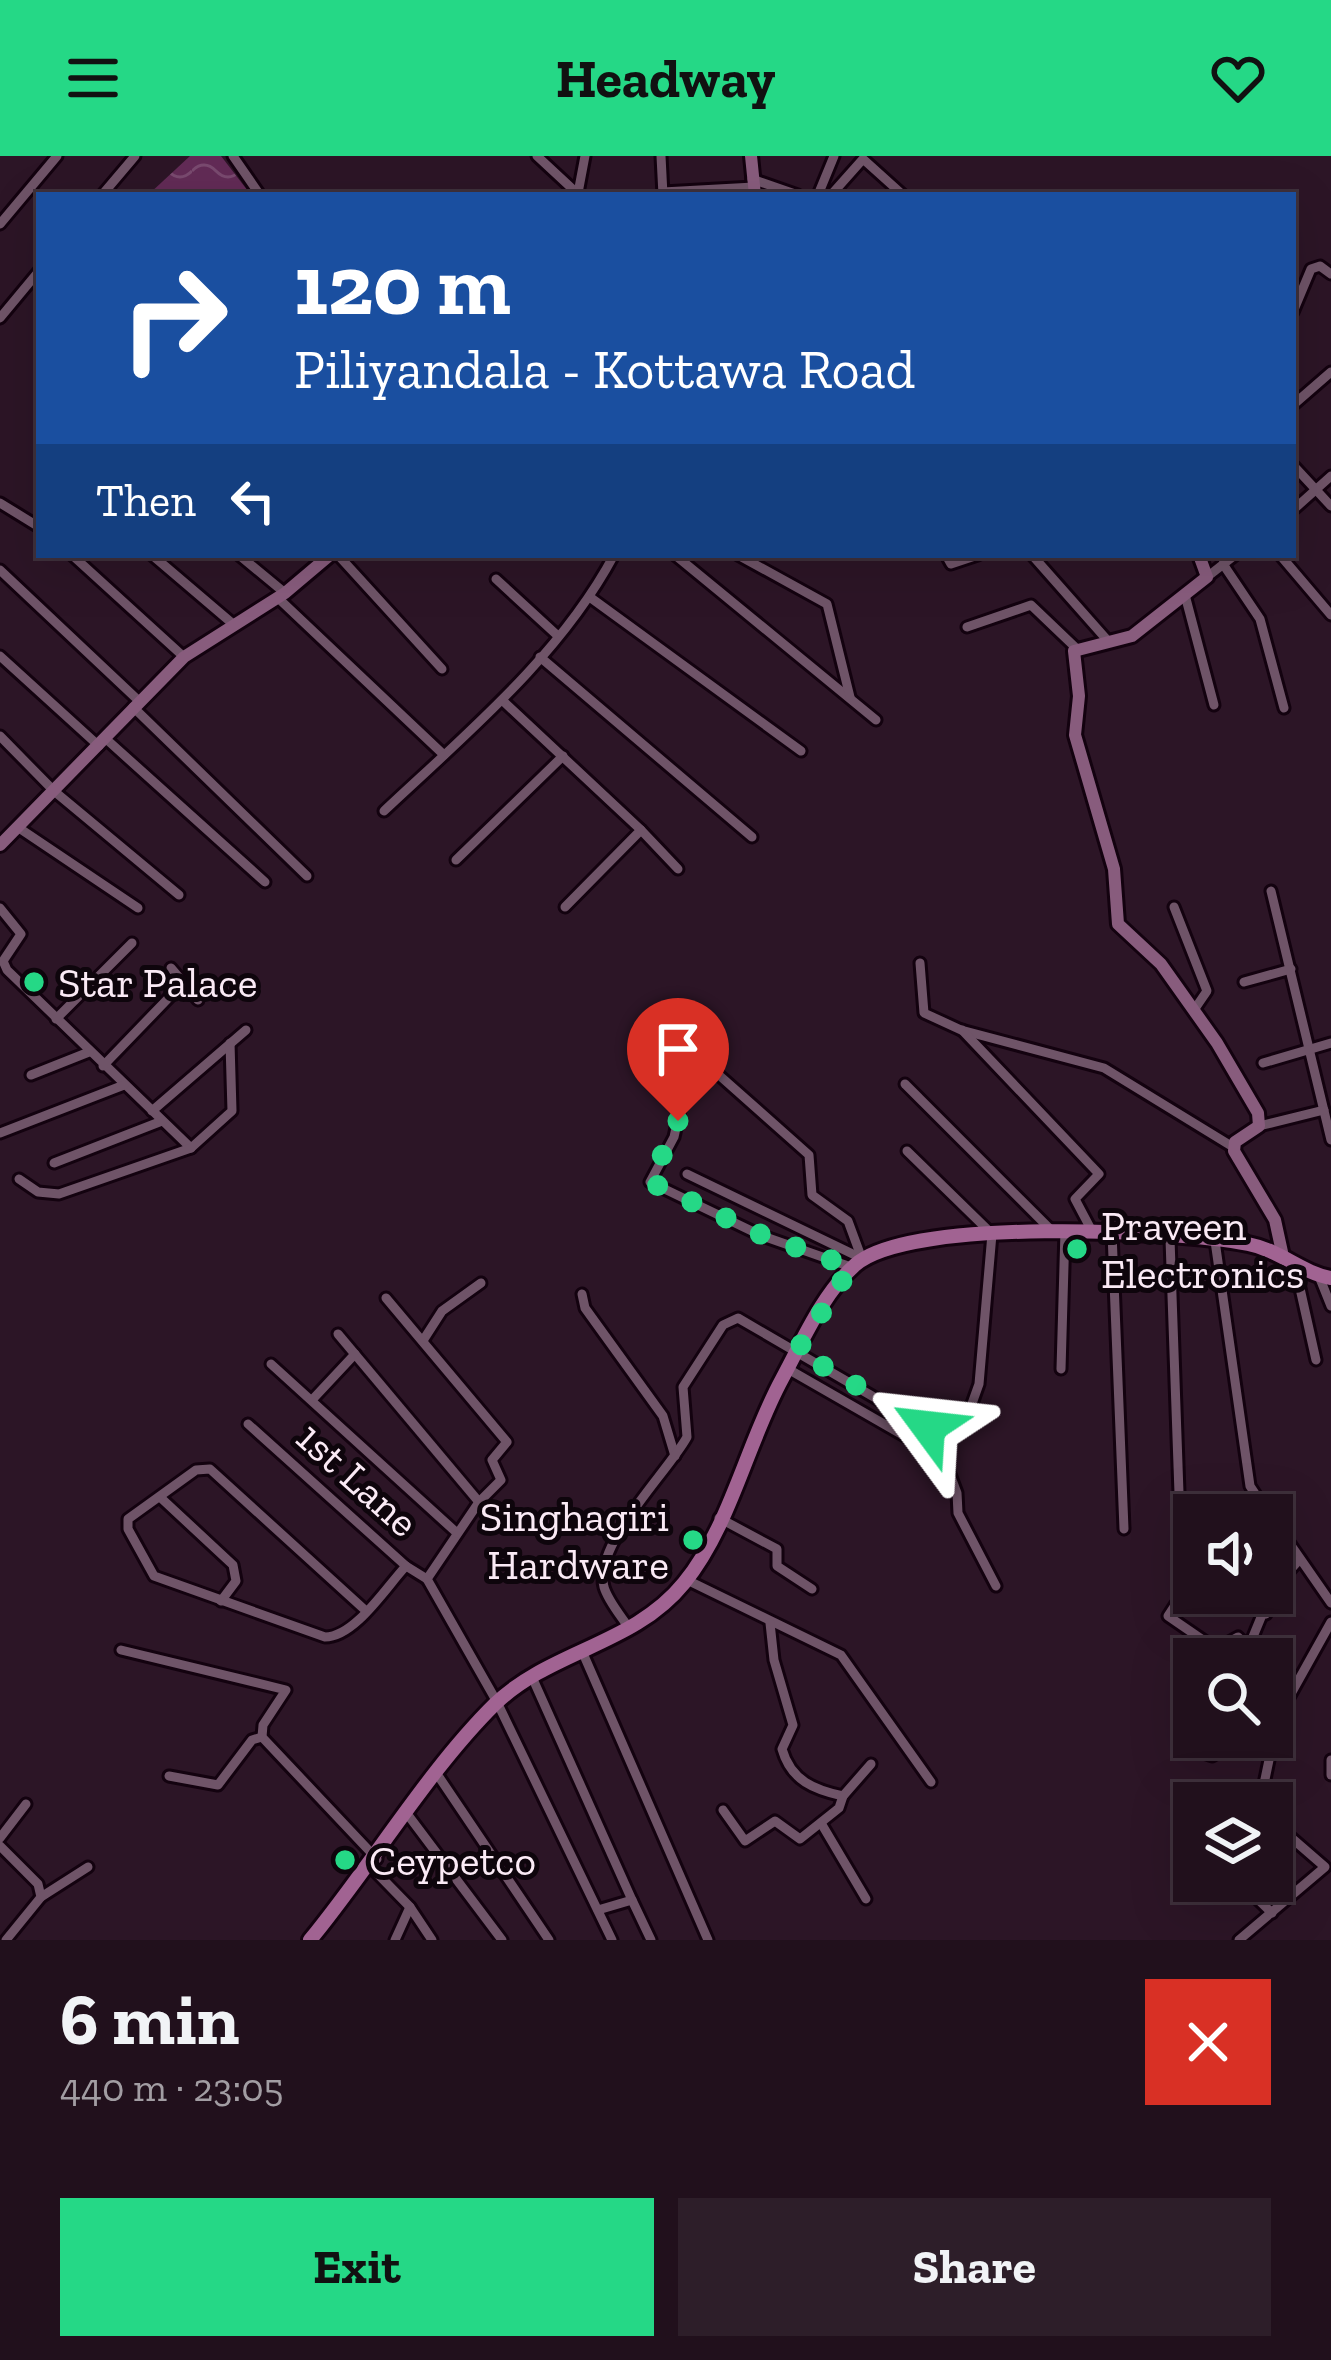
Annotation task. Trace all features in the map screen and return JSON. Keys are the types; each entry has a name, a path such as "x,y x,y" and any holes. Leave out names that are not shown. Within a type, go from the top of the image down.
{"main road":[{"path":"310,1940 497,1702 532,1677 631,1630 654,1615 687,1580 719,1518 755,1429 797,1351 858,1262 894,1246 1058,1230 1215,1241 1288,1256 1325,1277"}],"street":[{"path":"0,224 57,156"},
{"path":"105,192 135,156"},
{"path":"233,156 258,192"},
{"path":"537,156 577,192"},
{"path":"579,192 585,156"},
{"path":"661,156 663,192"},
{"path":"689,192 754,187 752,156"},
{"path":"819,192 834,156"},
{"path":"834,192 863,159 900,192"},
{"path":"1296,305 1311,269 1320,266 1331,274"},
{"path":"0,318 36,275"},
{"path":"1296,402 1331,372"},
{"path":"1296,467 1331,506"},
{"path":"1296,507 1331,476"},
{"path":"0,503 36,525"},
{"path":"75,558 184,658"},
{"path":"156,558 233,624"},
{"path":"241,558 444,755"},
{"path":"10,837 184,658 330,558"},
{"path":"337,558 442,669"},
{"path":"384,811 502,700 591,598 612,558"},
{"path":"679,558 876,719"},
{"path":"743,558 827,604 850,697"},
{"path":"1035,558 1108,641"},
{"path":"1200,558 1208,577"},
{"path":"1076,648 1132,636 1230,558"},
{"path":"1283,558 1331,616"},
{"path":"1223,564 1260,619 1284,708"},
{"path":"0,570 307,876"},
{"path":"496,579 558,636"},
{"path":"1185,595 1214,705"},
{"path":"591,598 801,751"},
{"path":"968,627 1030,605 1076,648 1075,735 1112,862 1118,924 1161,964 1194,1010 1255,1108 1259,1126"},
{"path":"0,656 265,882"},
{"path":"540,657 752,837"},
{"path":"502,700 678,868"},
{"path":"0,736 54,791 178,896"},
{"path":"456,860 563,756"},
{"path":"0,826 10,837 138,908"},
{"path":"565,907 641,830"},
{"path":"1271,891 1331,1139"},
{"path":"1174,907 1207,991 1194,1010"},
{"path":"0,908 21,934 5,955 7,970 191,1148"},
{"path":"56,1019 132,944"},
{"path":"920,963 924,1013 961,1030 1104,1068 1233,1147 1276,1220 1316,1360"},
{"path":"171,968 198,1000"},
{"path":"1244,982 1291,969"},
{"path":"104,1066 183,983"},
{"path":"152,1112 246,1030"},
{"path":"961,1030 1099,1174 1076,1199 1093,1233"},
{"path":"19,1179 38,1192 59,1194 191,1148 232,1111 230,1043"},
{"path":"1263,1063 1331,1043"},
{"path":"31,1075 89,1052"},
{"path":"708,1072 721,1076 809,1155 812,1195 848,1221 858,1262 760,1234 650,1182 674,1136 684,1092 708,1072"},
{"path":"905,1084 1058,1230 1061,1369"},
{"path":"0,1133 124,1085"},
{"path":"1233,1147 1259,1126 1324,1110"},
{"path":"54,1163 162,1121"},
{"path":"907,1151 992,1234 979,1384 964,1426"},
{"path":"688,1174 858,1262"},
{"path":"1112,1233 1124,1528"},
{"path":"1170,1239 1179,1493"},
{"path":"1215,1241 1250,1486 1255,1494"},
{"path":"1325,1277 1331,1306"},
{"path":"424,1339 442,1311 481,1283"},
{"path":"582,1294 600,1330 664,1416 675,1456"},
{"path":"386,1298 507,1442 492,1460 501,1480 479,1502 427,1579 497,1702 613,1940"},
{"path":"631,1630 605,1593 603,1572 642,1495 687,1437 681,1391 723,1325 743,1319 928,1427 940,1441 963,1527 996,1586"},
{"path":"338,1334 479,1502"},
{"path":"312,1400 355,1354"},
{"path":"271,1364 457,1533"},
{"path":"788,1369 943,1458"},
{"name":"1st Lane","path":"248,1424 406,1566 427,1579"},
{"path":"365,1610 210,1469 196,1470 127,1524 149,1571 160,1580 325,1637 342,1633 365,1610 406,1566"},
{"path":"161,1498 233,1565 236,1581 221,1601"},
{"path":"719,1518 777,1549 781,1571 812,1589"},
{"path":"1293,1549 1331,1603"},
{"path":"1293,1567 1300,1559"},
{"path":"687,1580 841,1655 932,1782"},
{"path":"1173,1608 1168,1616 1200,1638"},
{"path":"1253,1638 1266,1614"},
{"path":"1264,1782 1278,1717 1331,1622"},
{"path":"770,1623 774,1660 794,1725 783,1754 801,1780 843,1796"},
{"path":"121,1650 282,1687 286,1694 263,1725 262,1737 373,1862 432,1940"},
{"path":"581,1651 708,1940"},
{"path":"532,1677 651,1940"},
{"path":"170,1776 218,1785 252,1740 262,1737"},
{"path":"1331,1760 1331,1775"},
{"path":"723,1810 746,1840 776,1821 800,1839 839,1808 843,1796 871,1764"},
{"path":"437,1774 550,1940"},
{"path":"26,1804 0,1842 38,1884 41,1898"},
{"path":"408,1815 502,1940"},
{"path":"821,1823 866,1899"},
{"path":"1239,1940 1328,1865 1293,1838"},
{"path":"6,1940 41,1898 88,1867"},
{"path":"598,1910 632,1900"},
{"path":"1261,1902 1272,1913"},
{"path":"395,1940 410,1907"}],"water":[{"path":"190,156 221,156 249,192 151,192"}],"place":[{"name":"Star Palace","path":"34,982"},
{"name":"Praveen Electronics","path":"1077,1249"},
{"name":"Singhagiri Hardware","path":"693,1540"},
{"name":"Ceypetco","path":"345,1860"}],"route":[{"path":"678,1121 650,1182 821,1260 851,1267 797,1351 928,1427"}]}
